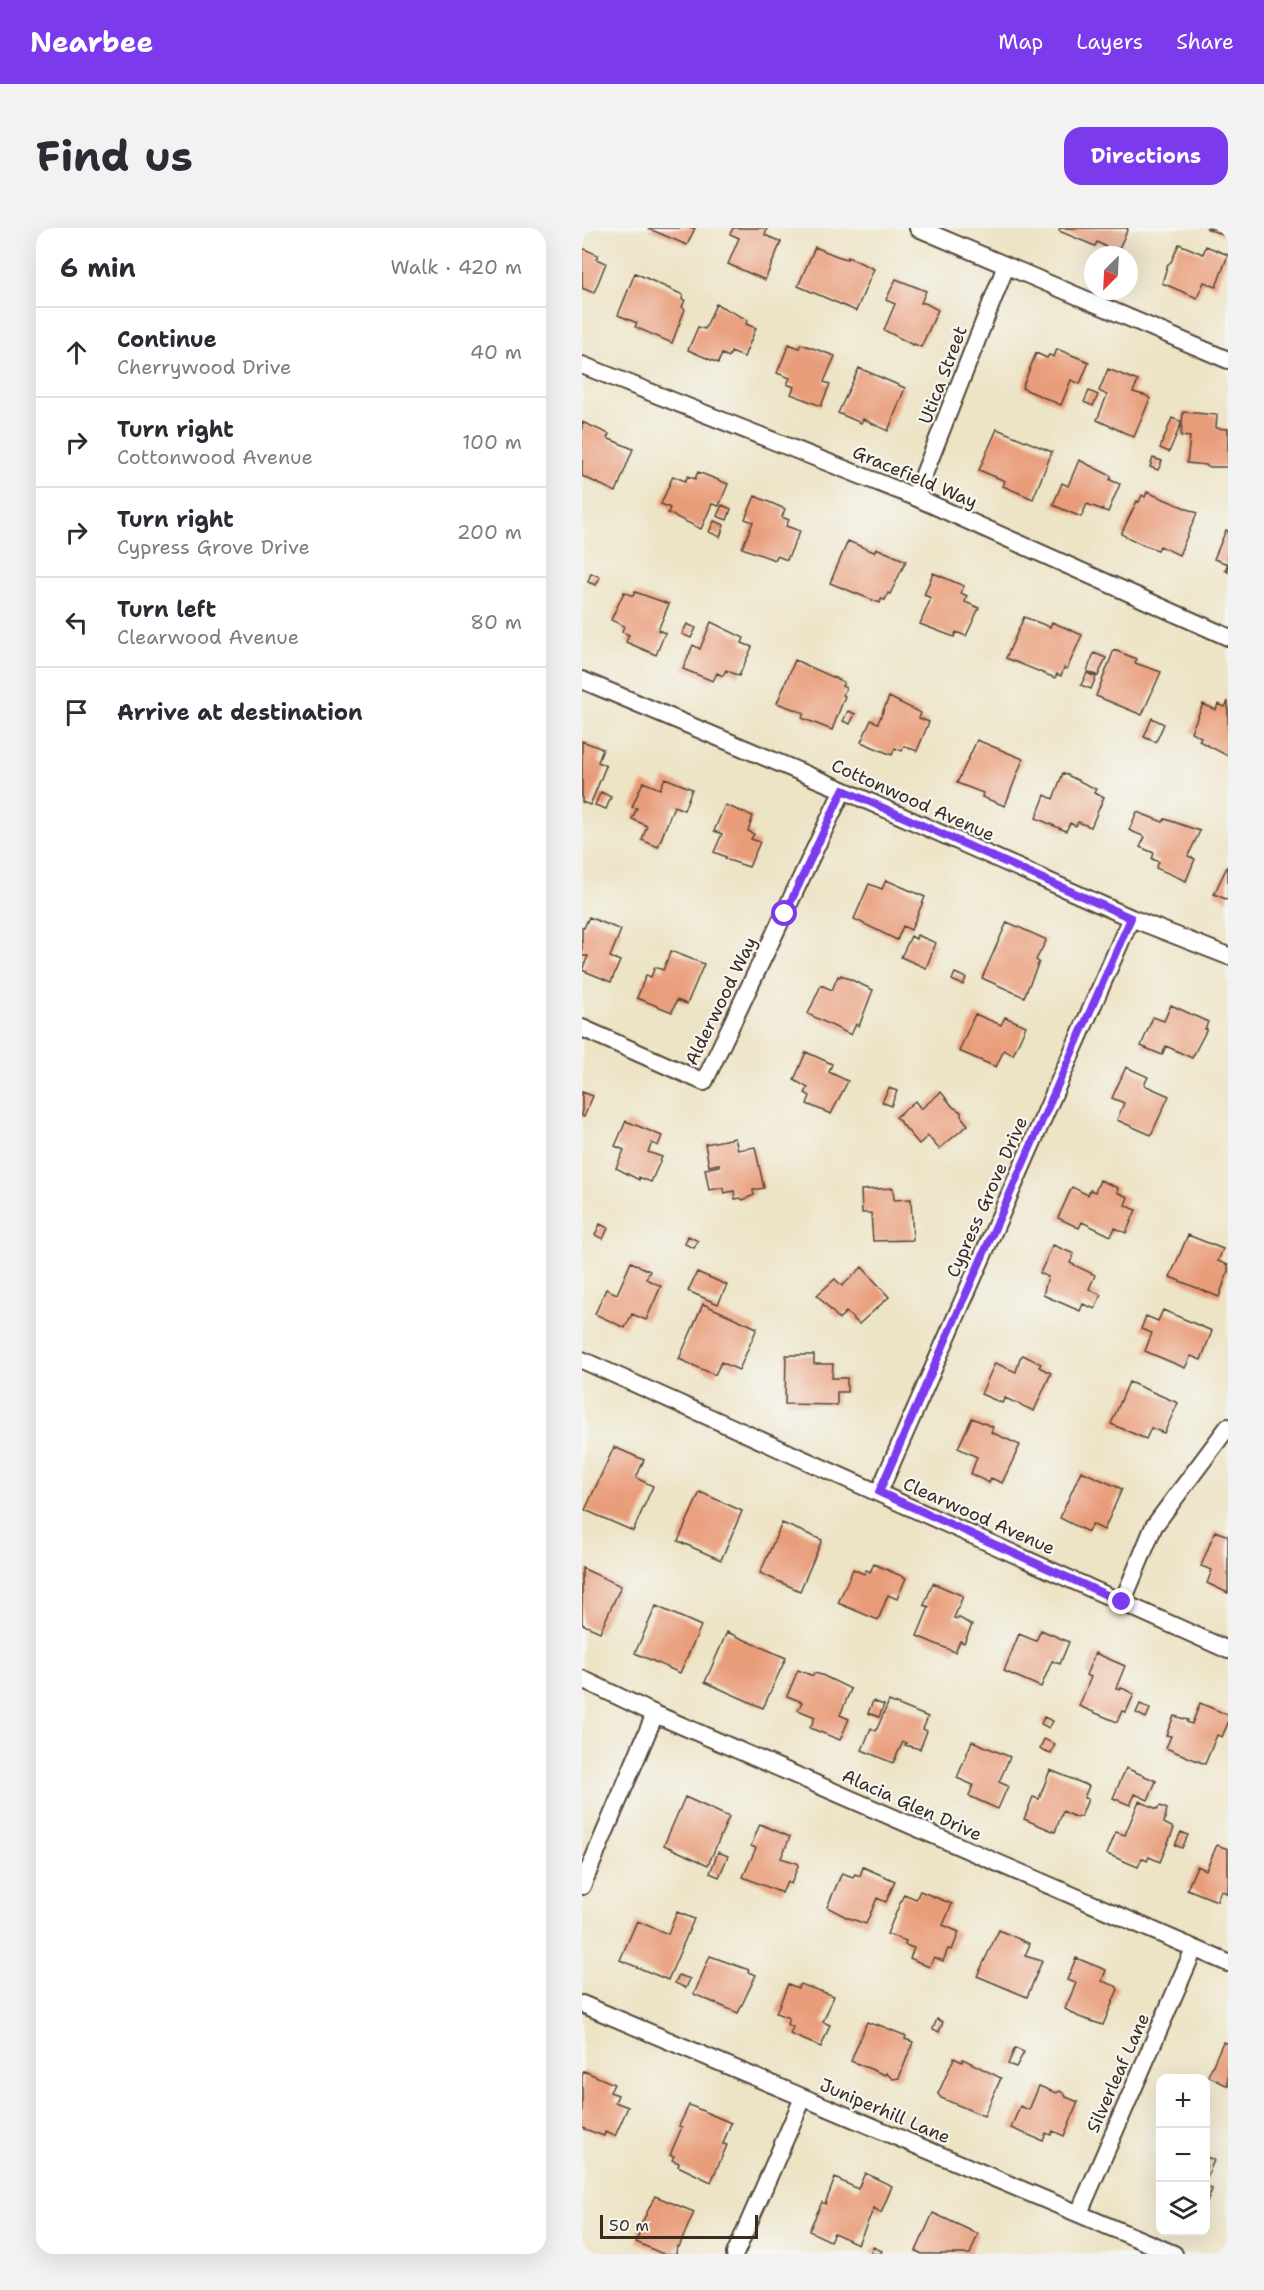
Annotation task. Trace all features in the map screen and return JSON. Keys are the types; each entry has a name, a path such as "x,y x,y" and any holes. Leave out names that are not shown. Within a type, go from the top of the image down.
{"street":[{"path":"918,228 1228,360"},
{"name":"Utica Street","path":"915,497 1006,266"},
{"name":"Gracefield Way","path":"582,365 915,497 1228,637"},
{"name":"Cottonwood Avenue","path":"582,680 843,790 1131,918 1228,956"},
{"name":"Alderwood Way","path":"582,1028 704,1082 843,790"},
{"name":"Cypress Grove Drive","path":"879,1492 1131,918"},
{"name":"Clearwood Avenue","path":"582,1360 1228,1650"},
{"path":"1122,1602 1154,1526 1228,1427"},
{"name":"Alacia Glen Drive","path":"582,1679 655,1714 1228,1963"},
{"path":"582,1886 655,1714"},
{"name":"Silverleaf Lane","path":"1079,2213 1194,1949"},
{"name":"Juniperhill Lane","path":"582,2004 1174,2254"},
{"path":"735,2254 803,2098"}],"building":[{"path":"647,228 695,228 687,245"},
{"path":"733,228 767,228 765,235 781,242 765,280 728,264 739,238 730,234"},
{"path":"1060,228 1128,228 1120,246 1105,246 1097,242 1095,246 1059,231"},
{"path":"1206,228 1228,228 1228,237"},
{"path":"1179,244 1203,254 1206,246 1228,255 1216,287 1204,282 1197,298 1162,283 1168,264"},
{"path":"815,247 837,256 847,259 848,257 874,269 856,311 798,286"},
{"path":"582,248 598,255 596,259 606,263 594,293 582,288"},
{"path":"635,273 683,295 682,299 685,300 682,307 685,309 672,343 635,327 637,323 618,315"},
{"path":"896,279 926,291 921,303 938,310 921,347 884,330 895,304 886,300"},
{"path":"716,304 748,320 746,324 756,328 744,357 731,352 729,357 722,354 718,363 688,350 698,327 705,329"},
{"path":"789,344 799,348 801,344 835,356 824,382 830,384 821,406 791,394 794,387 787,384 790,378 777,373"},
{"path":"1057,349 1089,362 1080,384 1071,380 1061,405 1022,388 1036,353 1047,358 1049,355 1054,357"},
{"path":"859,368 905,388 888,431 863,419 861,423 838,413"},
{"path":"1108,369 1138,381 1133,392 1150,399 1134,437 1097,420 1107,395 1099,391"},
{"path":"1089,391 1098,395 1093,406 1084,402"},
{"path":"1183,412 1217,415 1216,428 1228,429 1228,467 1208,467 1187,463 1190,437 1181,436"},
{"path":"1172,418 1182,422 1169,452 1160,448"},
{"path":"582,422 609,434 607,438 633,449 616,492 582,476"},
{"path":"997,429 1052,452 1033,499 1003,486 1005,481 979,470"},
{"path":"1153,458 1162,461 1158,470 1150,467"},
{"path":"1079,460 1111,476 1110,480 1120,484 1108,512 1087,504 1081,517 1053,505 1062,483 1068,486"},
{"path":"698,472 728,484 719,506 712,504 701,529 668,513 670,508 661,504 673,476 685,481 688,476 695,479"},
{"path":"1147,492 1197,513 1179,555 1160,546 1158,550 1143,545 1121,534 1137,501 1139,502 1142,495 1145,497"},
{"path":"755,496 785,509 782,517 789,520 786,526 800,531 787,560 777,556 775,560 742,548 753,522 745,519"},
{"path":"722,505 731,509 727,520 717,516"},
{"path":"714,521 724,525 720,537 709,532"},
{"path":"1226,530 1228,531 1228,564 1214,559"},
{"path":"848,541 874,552 876,548 906,561 890,594 888,593 885,600 881,599 880,603 830,583"},
{"path":"591,573 600,577 596,585 588,582"},
{"path":"933,573 964,586 961,593 967,596 965,602 979,608 966,636 956,632 954,637 920,624 931,598 924,595"},
{"path":"624,592 633,596 635,592 669,604 658,630 665,633 656,655 626,642 629,635 622,632 624,626 611,620"},
{"path":"1024,617 1050,627 1052,622 1082,635 1067,669 1064,668 1061,676 1057,674 1055,678 1006,658"},
{"path":"711,622 744,638 742,643 752,647 739,676 726,670 723,676 717,673 713,681 683,669 693,645 700,649"},
{"path":"687,624 696,628 691,638 682,634"},
{"path":"1114,650 1137,659 1135,663 1161,672 1142,715 1096,696"},
{"path":"1094,653 1106,658 1098,676 1087,671"},
{"path":"795,660 844,682 842,686 846,688 843,695 845,696 832,730 802,718 804,713 777,703"},
{"path":"1087,673 1096,677 1091,689 1081,685"},
{"path":"889,697 921,713 919,718 929,722 917,751 904,746 902,751 895,748 892,755 861,742 871,720 878,723"},
{"path":"1228,701 1228,756 1199,741 1201,737 1191,732 1203,704 1216,710 1218,704 1225,707"},
{"path":"848,711 855,714 850,724 843,721"},
{"path":"1152,718 1164,724 1156,742 1144,737"},
{"path":"977,740 1023,759 1005,806 982,797 983,793 957,783"},
{"path":"582,741 603,749 598,762 606,766 590,805 582,802"},
{"path":"1063,773 1096,789 1094,793 1104,797 1091,827 1078,822 1076,826 1070,823 1066,831 1036,818 1045,795 1053,799"},
{"path":"665,778 692,789 684,810 674,806 658,847 642,840 647,826 632,819 637,808 632,807 643,782 660,789"},
{"path":"601,792 611,797 606,809 595,805"},
{"path":"725,805 753,816 748,831 754,834 751,839 760,842 749,867 725,859 726,857 714,852 722,834 714,831"},
{"path":"1137,812 1163,822 1165,819 1200,831 1188,856 1195,859 1186,881 1156,868 1159,862 1152,859 1154,853 1140,847 1145,837 1129,830"},
{"path":"1228,865 1228,900 1214,894"},
{"path":"886,880 925,897 911,930 903,926 897,940 854,919 869,884 882,889"},
{"path":"589,917 621,930 610,957 620,961 611,982 582,970 588,956 582,956 582,927 584,928"},
{"path":"1007,922 1046,941 1036,960 1039,962 1024,997 982,978"},
{"path":"917,935 936,943 926,968 901,957 911,936 916,939"},
{"path":"671,951 704,964 687,1004 677,1000 672,1012 637,998 646,975 651,977 655,967 663,970"},
{"path":"955,973 966,978 963,985 952,980"},
{"path":"841,975 873,990 859,1026 856,1024 851,1035 808,1014 821,985 832,990 838,976"},
{"path":"1171,1005 1208,1022 1205,1029 1207,1029 1192,1058 1166,1046 1162,1055 1141,1046 1153,1017 1164,1021"},
{"path":"975,1014 1001,1025 1005,1017 1026,1026 1013,1055 1004,1050 996,1067 959,1051"},
{"path":"806,1052 832,1064 829,1072 848,1081 831,1114 807,1104 810,1096 805,1093 808,1088 794,1080"},
{"path":"1126,1067 1148,1077 1144,1085 1169,1096 1151,1135 1117,1120 1124,1103 1112,1098"},
{"path":"889,1088 897,1091 891,1106 882,1102"},
{"path":"582,1092 593,1096 584,1117 582,1116"},
{"path":"941,1092 953,1107 961,1112 961,1116 968,1125 939,1149 928,1136 919,1144 896,1117 915,1101 921,1109"},
{"path":"626,1121 662,1136 658,1146 652,1143 648,1152 662,1157 651,1182 639,1177 639,1180 616,1168 624,1150 615,1146"},
{"path":"735,1138 738,1150 755,1147 764,1188 753,1190 754,1195 743,1200 735,1199 734,1191 724,1193 723,1188 709,1190 705,1169 719,1166 719,1164 709,1166 705,1144"},
{"path":"1100,1180 1118,1188 1117,1192 1128,1197 1125,1205 1136,1210 1126,1233 1115,1228 1111,1236 1082,1222 1079,1228 1058,1218 1072,1187 1088,1195 1090,1190 1095,1192"},
{"path":"893,1188 894,1200 911,1199 913,1240 873,1241 871,1213 862,1213 861,1190"},
{"path":"600,1224 608,1228 603,1239 595,1235"},
{"path":"1188,1235 1223,1249 1218,1261 1228,1265 1228,1271 1219,1297 1170,1277"},
{"path":"688,1236 698,1241 694,1248 685,1244"},
{"path":"1053,1245 1074,1254 1070,1263 1095,1275 1089,1289 1101,1295 1095,1309 1083,1304 1080,1311 1043,1295 1048,1277 1040,1273"},
{"path":"631,1262 650,1271 646,1279 661,1286 646,1320 632,1314 625,1328 595,1314 606,1289 617,1294"},
{"path":"862,1267 889,1297 859,1324 846,1312 839,1319 817,1295 835,1279 842,1286"},
{"path":"697,1272 727,1285 718,1304 688,1291"},
{"path":"703,1304 757,1328 739,1370 721,1362 715,1375 679,1359"},
{"path":"1163,1310 1212,1331 1201,1360 1191,1356 1185,1368 1145,1351 1152,1333 1141,1329 1146,1316 1158,1321"},
{"path":"786,1355 814,1355 814,1364 833,1364 832,1378 847,1378 847,1392 837,1392 837,1405 785,1404"},
{"path":"1023,1355 1041,1364 1039,1367 1051,1373 1034,1411 1005,1398 1002,1403 981,1394 995,1363 1016,1372"},
{"path":"1129,1382 1178,1403 1164,1433 1151,1428 1146,1439 1111,1424"},
{"path":"972,1418 993,1427 991,1432 1020,1445 1002,1483 991,1478 989,1483 971,1474 977,1457 958,1448"},
{"path":"614,1447 644,1460 636,1478 653,1486 633,1531 585,1510"},
{"path":"1081,1471 1122,1489 1104,1530 1092,1524 1088,1532 1060,1518"},
{"path":"700,1492 742,1511 721,1560 678,1541"},
{"path":"782,1523 822,1540 800,1591 760,1573"},
{"path":"1215,1531 1228,1536 1228,1593 1207,1583 1212,1570 1201,1566"},
{"path":"874,1564 906,1578 897,1599 888,1595 878,1620 838,1603 853,1569 864,1574 866,1570 870,1572"},
{"path":"582,1568 621,1586 600,1632 582,1624"},
{"path":"933,1583 963,1596 954,1618 958,1619 958,1617 972,1625 964,1643 960,1641 955,1652 917,1636 929,1607 924,1605"},
{"path":"656,1606 701,1626 680,1673 635,1653"},
{"path":"1041,1630 1069,1642 1060,1664 1052,1661 1041,1687 1004,1671 1019,1634 1036,1641"},
{"path":"727,1632 786,1658 763,1708 705,1682"},
{"path":"1095,1653 1125,1666 1116,1688 1120,1689 1120,1687 1134,1694 1126,1712 1122,1711 1117,1722 1079,1706 1091,1677 1086,1675"},
{"path":"798,1670 813,1676 814,1673 822,1675 851,1689 840,1715 849,1719 840,1740 810,1728 815,1717 798,1710 802,1702 787,1696"},
{"path":"873,1701 884,1705 879,1717 868,1713"},
{"path":"889,1701 928,1717 923,1729 927,1731 920,1749 905,1745 906,1743 903,1742 893,1763 862,1750 871,1728 876,1731"},
{"path":"1200,1703 1228,1715 1228,1723 1222,1737 1217,1735 1205,1764 1166,1748 1171,1736 1166,1735 1174,1716 1188,1720 1187,1722 1192,1724"},
{"path":"1140,1704 1150,1709 1146,1718 1136,1713"},
{"path":"1044,1717 1053,1721 1049,1728 1041,1724"},
{"path":"1044,1739 1055,1744 1051,1753 1040,1749"},
{"path":"972,1741 1010,1757 999,1782 1008,1786 998,1809 969,1796 973,1785 957,1778"},
{"path":"1126,1768 1156,1781 1148,1800 1135,1794 1130,1805 1113,1798"},
{"path":"1050,1770 1089,1786 1084,1798 1088,1799 1081,1817 1077,1818 1063,1811 1055,1832 1024,1819 1033,1797 1039,1799"},
{"path":"685,1797 729,1817 708,1865 664,1845"},
{"path":"1139,1801 1157,1809 1160,1806 1167,1809 1164,1823 1174,1828 1160,1862 1149,1857 1147,1861 1142,1858 1138,1867 1107,1854 1116,1832 1125,1835"},
{"path":"760,1824 790,1837 781,1858 797,1863 798,1866 791,1884 787,1882 782,1893 743,1877 756,1848 751,1846"},
{"path":"1181,1832 1188,1835 1182,1848 1175,1845"},
{"path":"1217,1845 1228,1849 1228,1894 1221,1890 1217,1901 1187,1889 1197,1866 1206,1870"},
{"path":"718,1852 728,1856 719,1877 710,1873"},
{"path":"863,1867 895,1881 886,1902 877,1898 866,1924 827,1907 842,1873 853,1877 855,1874 860,1876"},
{"path":"920,1891 952,1904 943,1925 959,1932 952,1950 948,1949 943,1961 934,1957 929,1967 910,1958 914,1948 905,1945 906,1941 887,1934 904,1894 916,1899"},
{"path":"677,1912 694,1919 668,1980 620,1960 637,1921 668,1934"},
{"path":"999,1930 1030,1944 1025,1956 1042,1961 1027,1997 977,1976"},
{"path":"710,1956 749,1970 748,1972 756,1975 738,2013 694,1994"},
{"path":"1076,1958 1106,1970 1102,1981 1118,1989 1103,2025 1079,2017 1065,2009 1076,1983 1067,1980"},
{"path":"679,1975 690,1979 686,1988 675,1983"},
{"path":"788,1984 798,1988 800,1984 834,1996 823,2022 830,2025 821,2047 790,2034 793,2027 787,2024 789,2018 776,2013"},
{"path":"937,2019 943,2022 939,2032 933,2029"},
{"path":"867,2022 906,2036 905,2039 913,2042 899,2078 893,2079 886,2073 885,2075 851,2061"},
{"path":"1223,2042 1228,2044 1228,2086 1210,2077 1209,2074"},
{"path":"1015,2048 1024,2052 1016,2067 1008,2064"},
{"path":"954,2058 962,2062 963,2059 1001,2078 984,2116 941,2098 938,2094"},
{"path":"584,2071 614,2084 610,2092 618,2095 615,2102 628,2107 615,2136 605,2132 604,2136 582,2128 582,2076"},
{"path":"1039,2086 1056,2093 1060,2091 1066,2097 1078,2102 1064,2136 1053,2131 1051,2135 1046,2133 1043,2141 1011,2128 1020,2106 1029,2110"},
{"path":"689,2105 731,2123 723,2144 727,2145 711,2182 678,2166 679,2163 672,2160 674,2156 670,2155 682,2127 679,2126"},
{"path":"1210,2158 1214,2160 1210,2170"},
{"path":"865,2173 892,2186 881,2213 874,2208 858,2244 834,2233 830,2241 809,2231 822,2202 825,2204 835,2178 858,2189"},
{"path":"655,2196 694,2212 679,2247 677,2246 676,2254 663,2254 636,2242 639,2234 637,2233"},
{"path":"933,2213 978,2234 970,2254 922,2254 916,2251"},
{"path":"873,2247 882,2251 880,2254 870,2254"}],"route":[{"path":"785,914 843,790 1131,918 879,1492 1122,1602"}]}
